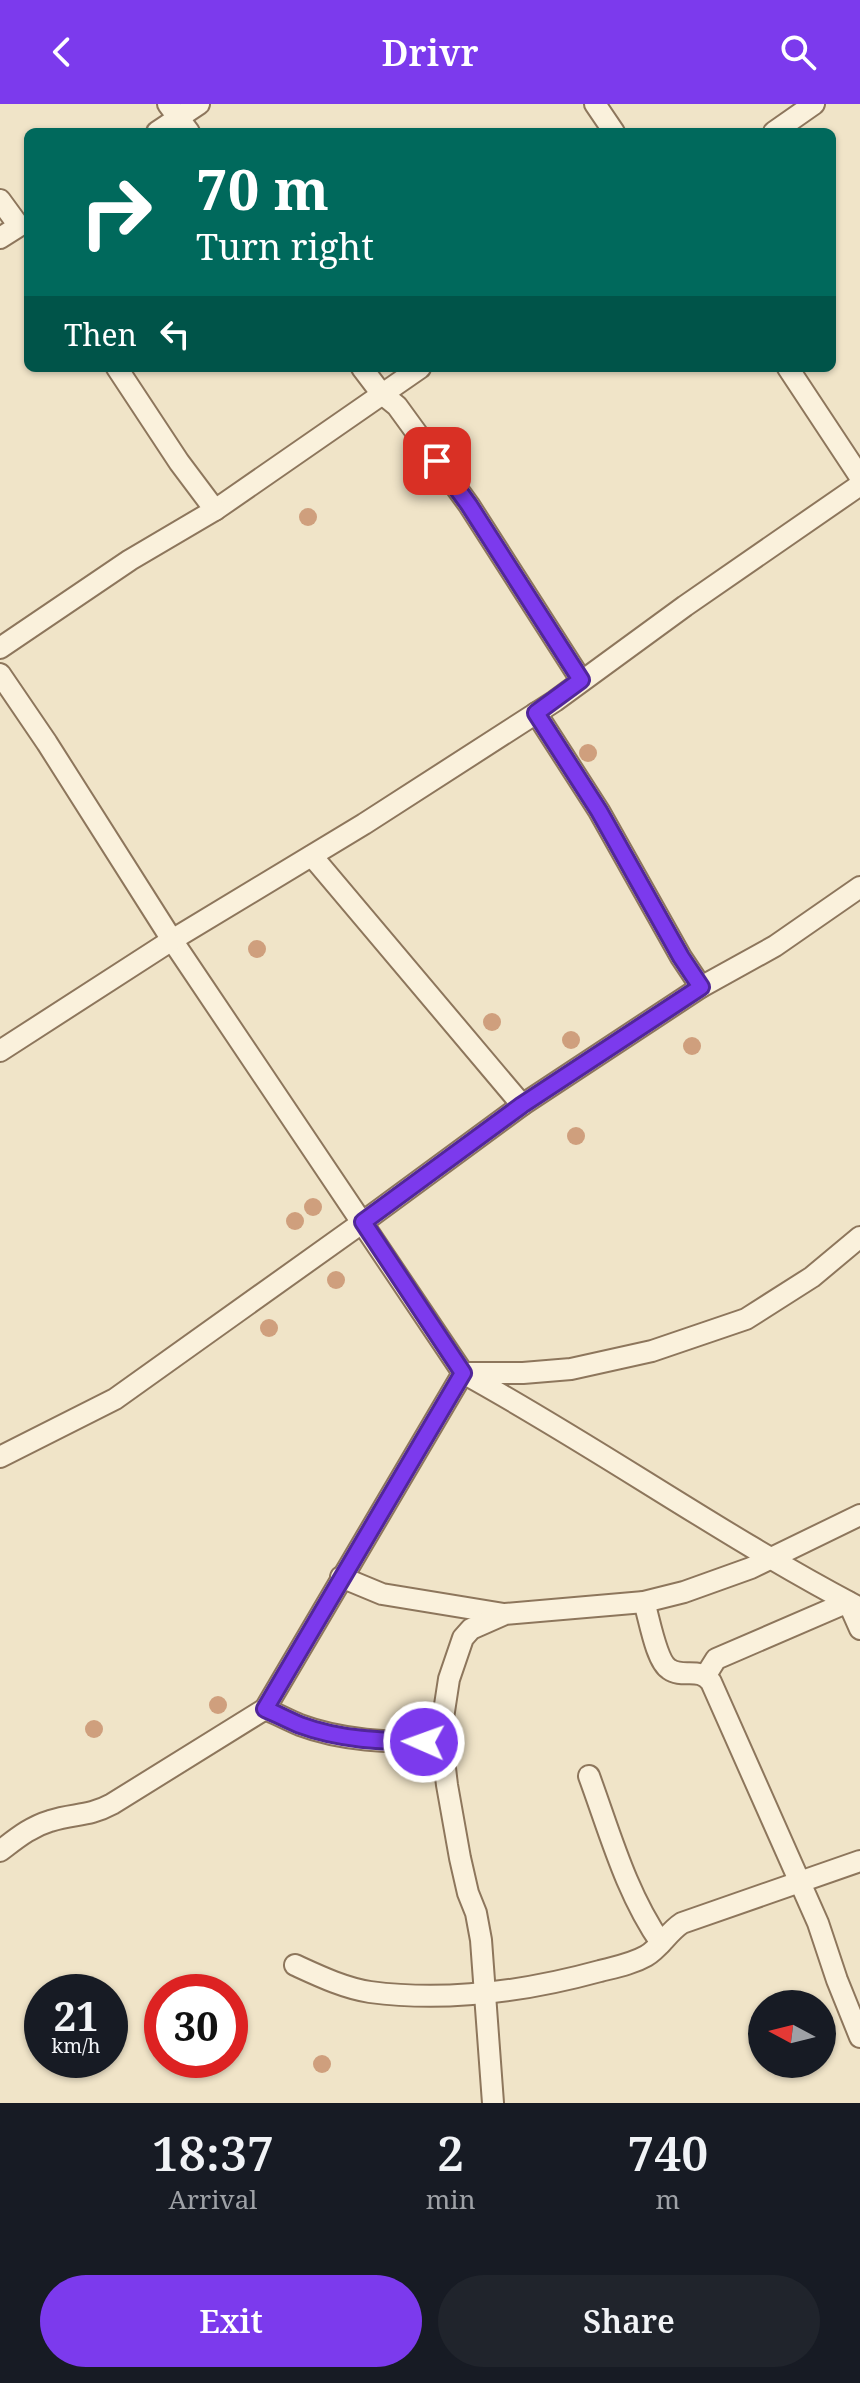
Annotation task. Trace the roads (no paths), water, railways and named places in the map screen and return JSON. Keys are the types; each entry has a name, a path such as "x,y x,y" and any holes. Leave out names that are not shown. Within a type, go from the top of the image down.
{"street":[{"path":"178,118 199,104"},
{"path":"595,104 611,128"},
{"path":"780,128 814,104"},
{"path":"0,200 24,227"},
{"path":"0,238 24,228"},
{"path":"120,372 215,510"},
{"path":"365,372 381,393 397,406 469,505 581,680"},
{"path":"0,648 105,576 215,510 414,372"},
{"path":"791,372 860,477"},
{"path":"0,1051 536,713 860,485"},
{"path":"0,674 172,940 463,1373 516,1402 769,1558 854,1605 860,1629"},
{"path":"536,713 599,811 701,987"},
{"path":"312,856 522,1105"},
{"path":"0,1457 115,1399 522,1105 701,987 775,946 860,887"},
{"path":"463,1373 571,1369 652,1351 746,1319 812,1277 860,1237"},
{"path":"0,1851 34,1826 96,1813 265,1709 463,1373"},
{"path":"341,1577 382,1594 505,1614 644,1602 684,1592 751,1568 860,1515"},
{"path":"644,1602 665,1666 676,1672 706,1675 818,1923 860,2037"},
{"path":"706,1675 716,1659 854,1605"},
{"path":"493,2103 481,1940 460,1858 442,1743 449,1679 463,1638 471,1629 505,1614"},
{"path":"265,1709 300,1725 333,1735 442,1743"},
{"path":"589,1776 630,1887 641,1912 661,1943"},
{"path":"295,1965 330,1981 368,1991 414,1995 486,1994 580,1977 649,1955 682,1923 860,1861"}]}
